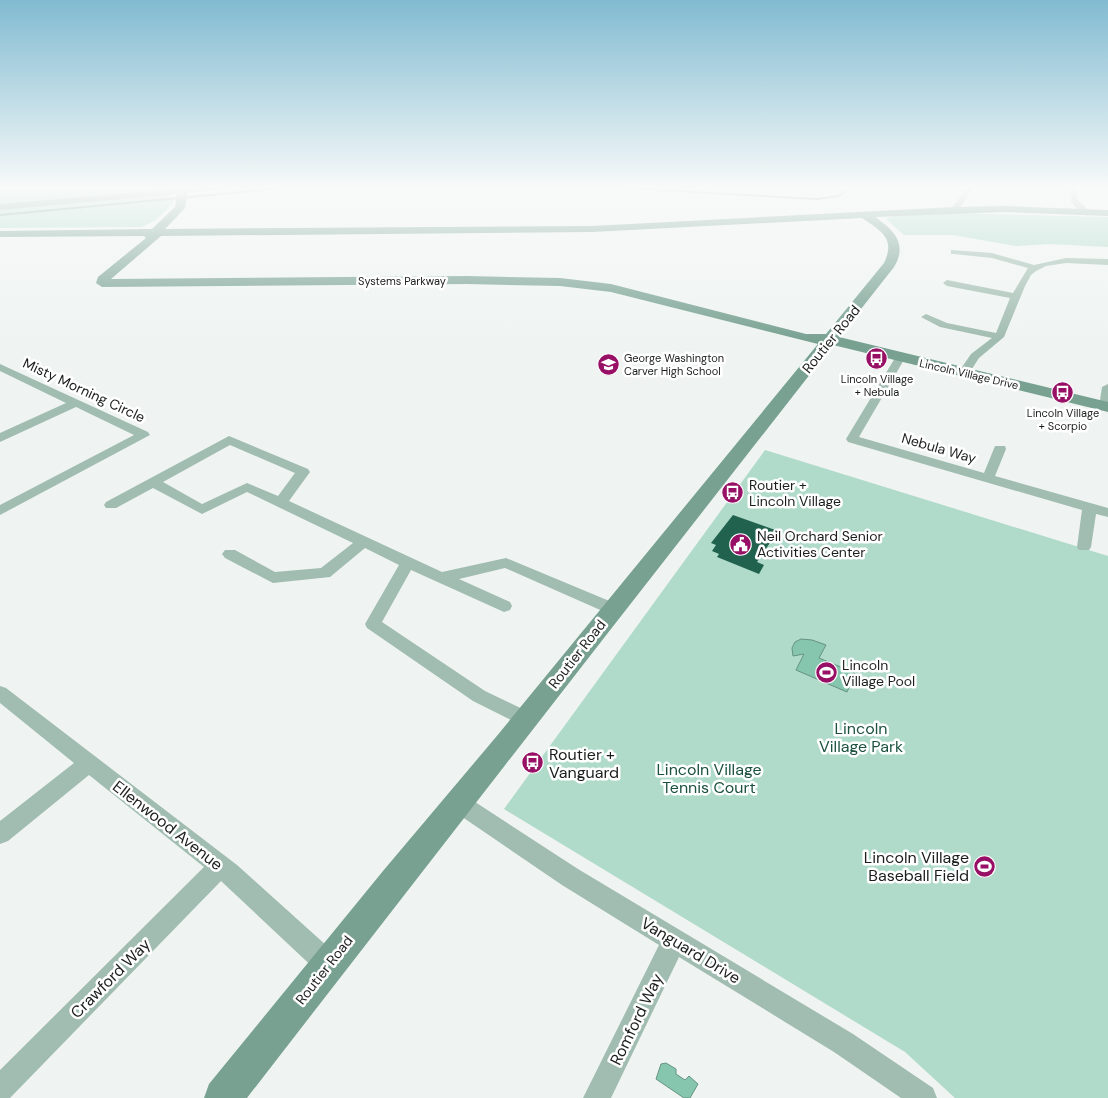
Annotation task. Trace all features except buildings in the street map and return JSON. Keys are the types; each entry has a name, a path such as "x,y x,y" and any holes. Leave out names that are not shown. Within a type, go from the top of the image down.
{"street":[{"name":"Systems Parkway","path":"151,239 134,255 126,258 102,280 102,283 457,280 560,282 611,288 735,319 746,324 806,338 830,341"},
{"name":"Routier Road","path":"223,1098 328,964 830,341 894,258 896,247 893,239"},
{"path":"954,252 992,256 1036,268"},
{"path":"964,373 968,363 974,356 993,344 999,337 1028,274 1036,268 1062,261 1108,262"},
{"path":"947,283 1017,297"},
{"path":"926,318 944,325 999,337"},
{"name":"Lincoln Village Drive","path":"830,341 1106,407"},
{"name":"Nebula Way","path":"900,358 852,439 1108,513"},
{"name":"Misty Morning Circle","path":"0,367 144,435 0,511"},
{"path":"0,378 12,373"},
{"path":"1106,407 1108,387"},
{"path":"0,438 76,403"},
{"path":"111,505 229,440 303,472 280,503"},
{"path":"988,478 1000,449"},
{"path":"153,482 202,510 247,487 504,606"},
{"path":"1084,547 1090,507"},
{"path":"230,554 273,578 325,573 363,542"},
{"path":"408,563 373,624 479,696 526,719"},
{"path":"442,578 506,563 613,609"},
{"name":"Ellenwood Avenue","path":"0,693 220,866 328,964"},
{"path":"0,834 89,763"},
{"name":"Vanguard Drive","path":"459,803 498,831 870,1059 923,1098"},
{"name":"Crawford Way","path":"0,1089 220,866"},
{"name":"Romford Way","path":"597,1098 674,940"}],"green space":[{"path":"977,239 1108,239 1108,247 1051,244 1016,246"},
{"name":"Lincoln Village Park","path":"765,450 1108,556 1108,1098 955,1098 905,1052 504,809"}],"shaded area":[{"path":"801,639 812,640 826,645 819,658 855,673 847,692 796,670 804,654 793,656 792,648 795,642"},
{"path":"666,1063 676,1069 676,1074 685,1080 689,1076 698,1084 690,1098 684,1098 656,1079 661,1064"}],"place":[{"name":"Lincoln Village + Nebula","path":"877,358"},
{"name":"George Washington Carver High School","path":"608,364"},
{"name":"Lincoln Village + Scorpio","path":"1063,392"},
{"name":"Routier + Lincoln Village","path":"733,493"},
{"name":"Neil Orchard Senior Activities Center","path":"741,544"},
{"name":"Lincoln Village Pool","path":"826,673"},
{"name":"Routier + Vanguard","path":"533,763"},
{"name":"Lincoln Village Baseball Field","path":"985,866"}],"park label":[{"name":"Lincoln Village Tennis Court","path":"709,778"}]}
